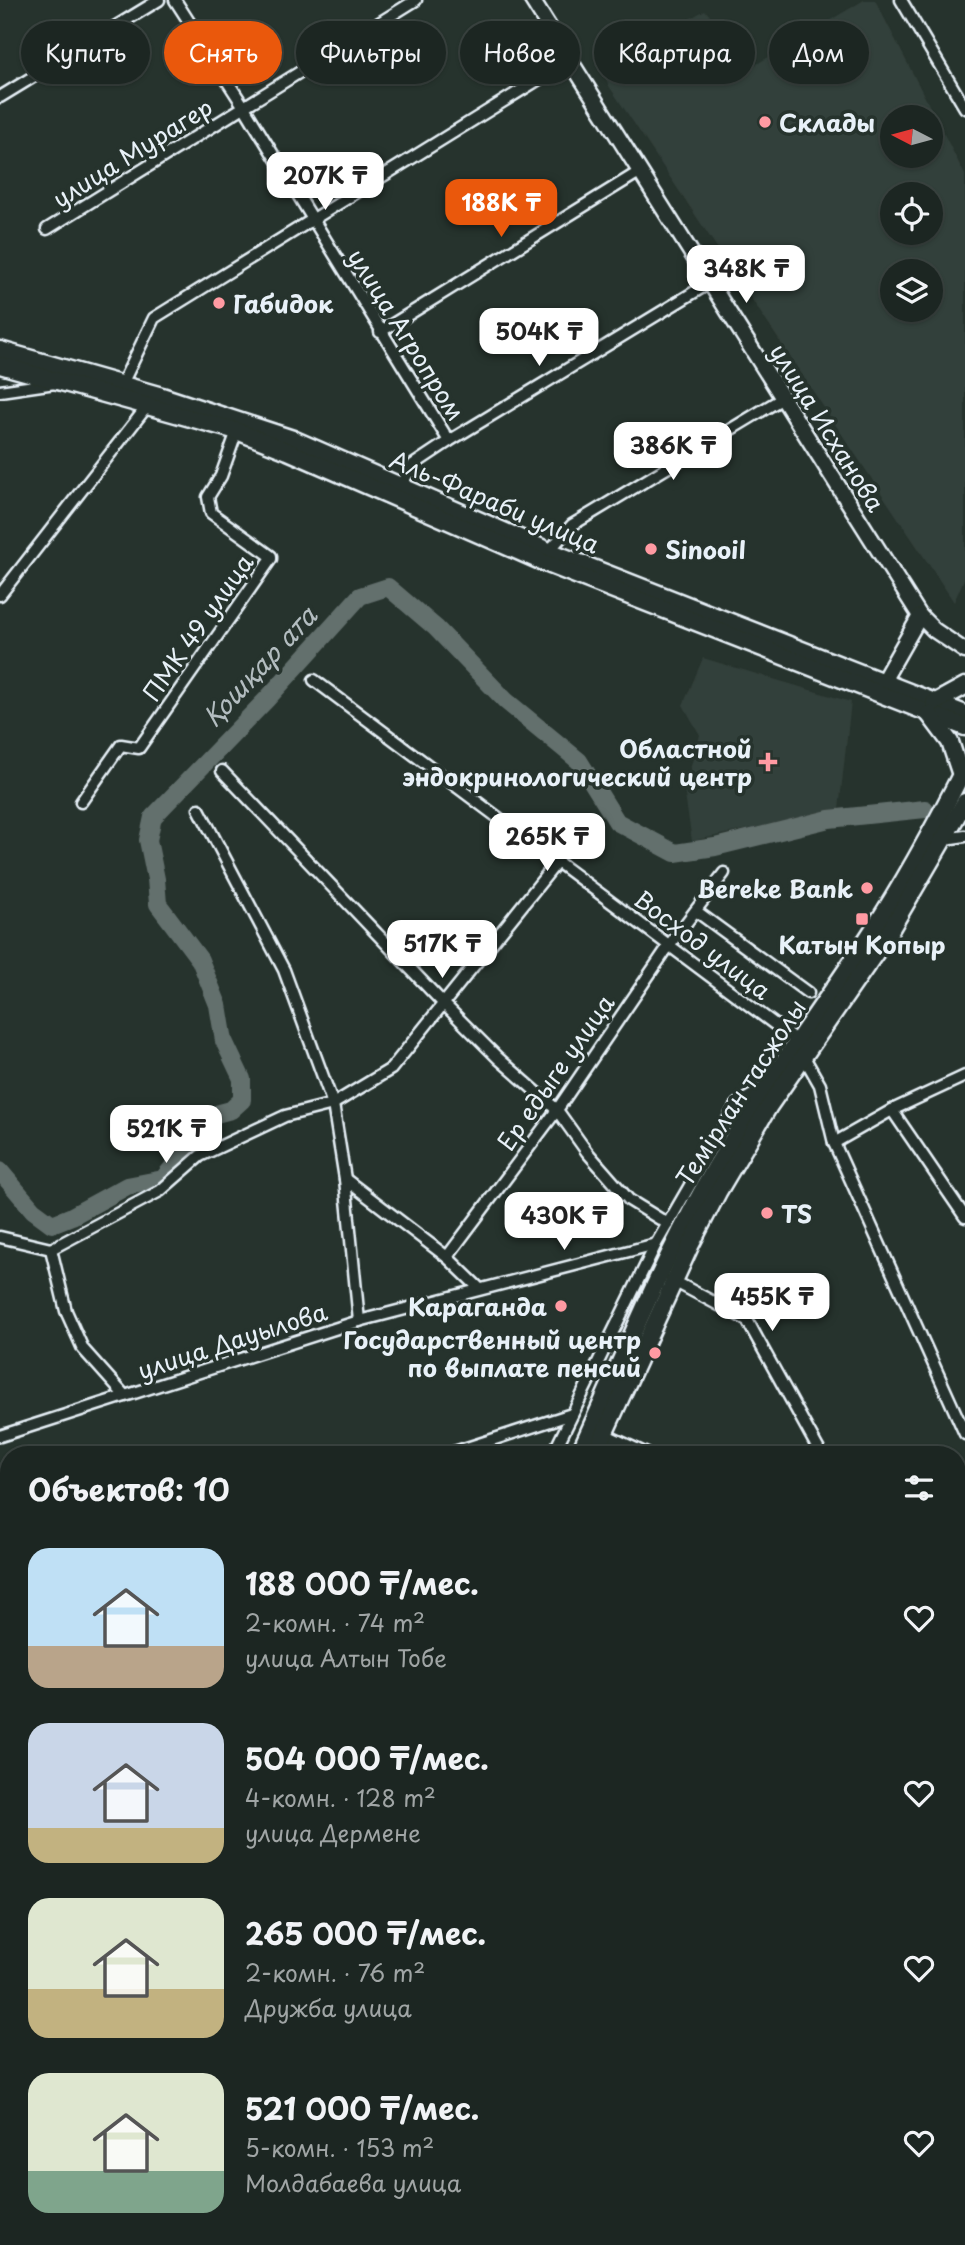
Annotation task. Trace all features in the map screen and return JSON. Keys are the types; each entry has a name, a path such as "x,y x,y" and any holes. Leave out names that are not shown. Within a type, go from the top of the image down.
{"main road":[{"name":"улица Исханова","path":"532,0 545,21"},
{"name":"улица Исханова","path":"580,76 920,616 934,631 965,652"},
{"name":"Аль-Фараби улица","path":"0,350 121,386 151,400 288,451 545,563 932,708 965,714"},
{"name":"Аль-Фараби улица","path":"0,365 62,382 151,400 293,439 550,551 883,681 965,727"},
{"path":"883,681 920,616"},
{"path":"963,771 932,708 965,686"},
{"name":"Темірлан тасжолы","path":"599,1446 705,1185 764,1087 873,931 930,836 963,771"},
{"name":"Темірлан тасжолы","path":"583,1446 668,1278 769,1106 885,939 965,802"}],"street":[{"path":"0,97 159,0"},
{"name":"улица Агропром","path":"175,0 244,107 449,441"},
{"name":"улица Мурагер","path":"47,229 416,0"},
{"path":"901,0 965,108"},
{"path":"121,386 154,318 531,84"},
{"path":"380,332 639,172"},
{"path":"400,486 413,465 449,441 711,282"},
{"path":"0,391 62,382"},
{"path":"550,551 572,525 783,398"},
{"path":"0,595 151,400"},
{"name":"ПМК 49 улица","path":"81,802 121,745 139,748 271,559 271,556 211,513 209,506 208,497 221,476 237,431"},
{"name":"Восход улица","path":"314,680 797,1041"},
{"path":"222,771 443,1003 498,1058 557,1110 587,1152 629,1200 668,1224"},
{"path":"199,809 284,970 332,1104 345,1179 359,1321"},
{"path":"945,839 965,836"},
{"path":"0,1237 51,1249 160,1191 200,1156 285,1116 332,1104 391,1069 557,862"},
{"name":"Ер едыге улица","path":"447,1257 557,1110 670,944 724,873"},
{"path":"696,911 808,993"},
{"path":"804,1057 821,1085 834,1143 965,1434"},
{"path":"834,1143 892,1110 965,1076"},
{"path":"557,1446 656,1244 737,1104 764,1087"},
{"path":"892,1110 965,1217"},
{"path":"345,1179 447,1257 480,1289"},
{"name":"улица Дауылова","path":"0,1436 359,1321 656,1244"},
{"path":"51,1249 66,1311 83,1349 125,1396"},
{"path":"668,1278 747,1320 817,1446"},
{"path":"473,1446 572,1414"},
{"path":"604,1434 630,1446"}],"shaded area":[{"path":"864,0 875,0 929,105 880,105 880,168 943,168 943,132 965,175 965,577 954,602 608,84 755,84 755,65 769,57 769,84 869,84 869,21 829,21"},
{"path":"705,10 714,21 686,21"},
{"name":"Областной эндокринологический центр","path":"703,658 851,702 839,810 692,841 684,789 700,735 683,705"}],"waterway":[{"name":"Қошқар ата","path":"0,1171 33,1210 52,1224 127,1186 163,1179 186,1151 195,1128 216,1114 231,1110 242,1100 242,1079 224,1041 218,1005 200,960 158,904 148,840 153,817 267,699 360,596 388,587 436,628 506,701 579,761 617,822 675,853 715,847 829,819 925,809"}],"place":[{"name":"Склады","path":"765,122"},
{"name":"Габидок","path":"219,303"},
{"name":"Sinooil","path":"651,549"},
{"name":"Областной эндокринологический центр","path":"768,762"},
{"name":"Bereke Bank","path":"867,888"},
{"name":"Катын Копыр","path":"862,919"},
{"name":"TS","path":"767,1213"},
{"name":"Караганда","path":"561,1306"},
{"name":"Государственный центр по выплате пенсий","path":"655,1353"}]}
